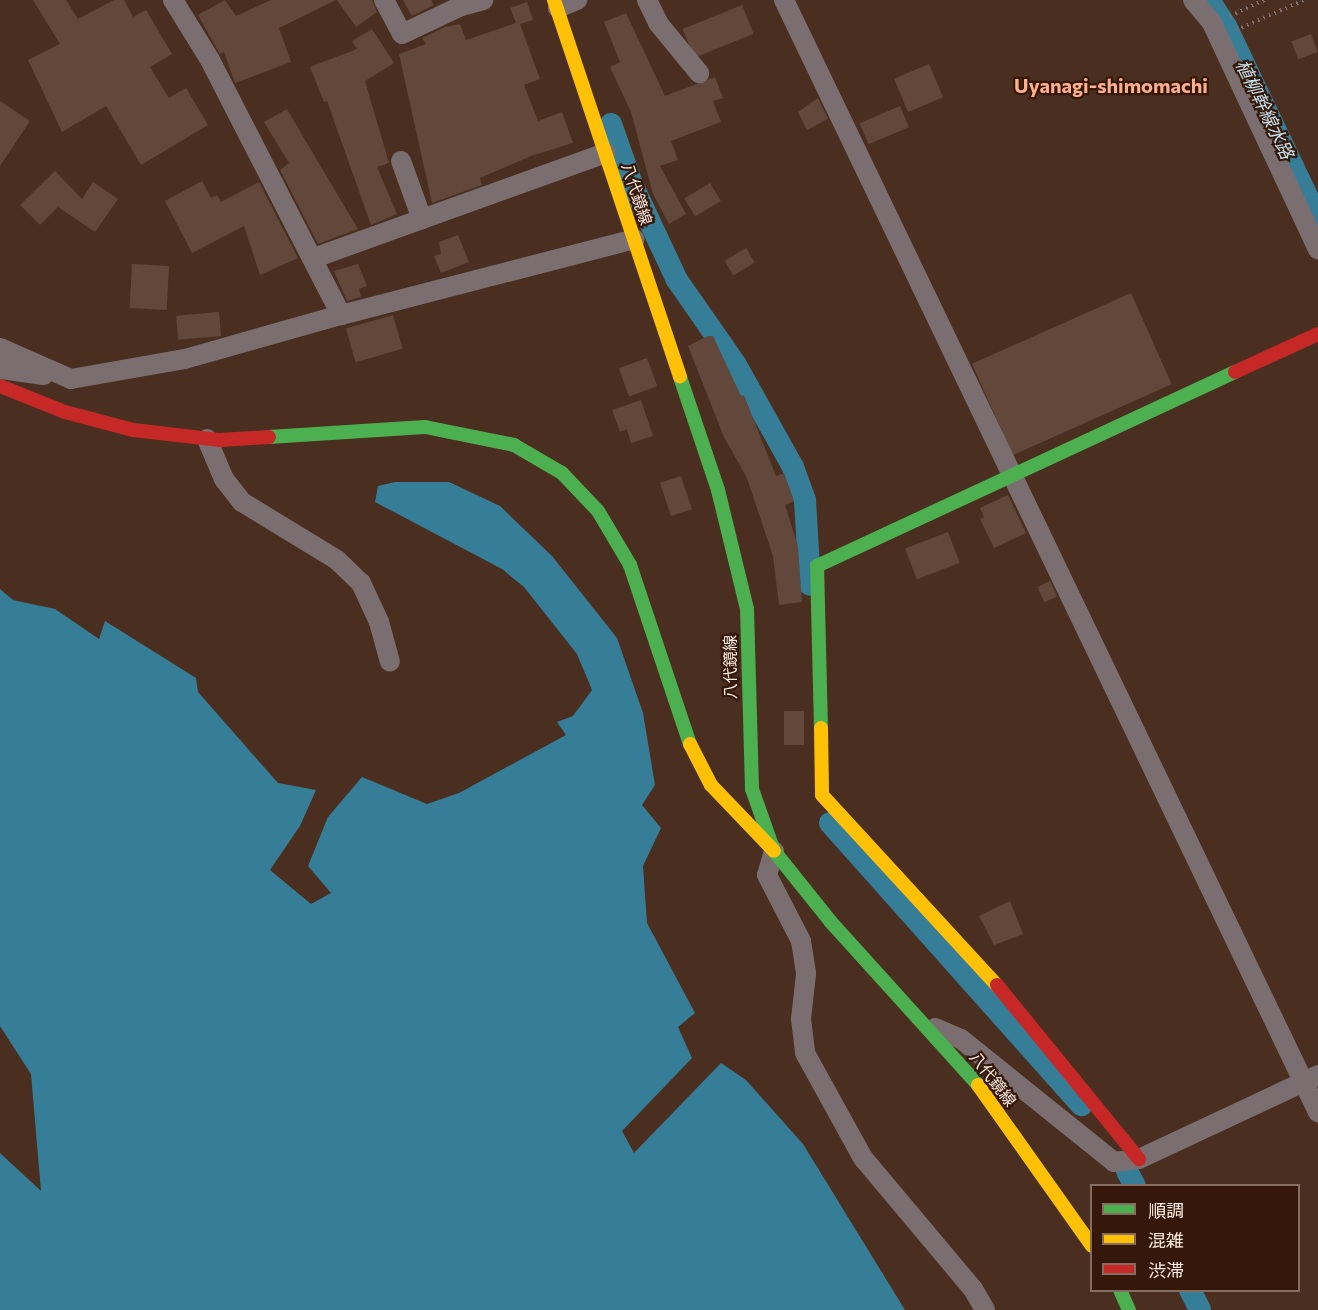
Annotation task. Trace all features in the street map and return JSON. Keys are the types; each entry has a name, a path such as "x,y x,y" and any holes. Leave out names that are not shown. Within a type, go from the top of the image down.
{"street":[{"path":"173,0 210,60 314,258 341,315"},
{"path":"384,0 402,34 461,6 483,0"},
{"path":"556,4 577,0"},
{"path":"646,0 658,22 699,73"},
{"path":"784,0 1012,476 1311,1078 1318,1113"},
{"path":"1193,0 1212,23 1318,249"},
{"name":"八代鏡線","path":"556,4 718,490 747,609 752,789 774,851 830,921 929,1026 985,1093 1090,1243"},
{"path":"314,258 606,153"},
{"path":"401,161 422,219"},
{"path":"0,369 71,379 185,359 341,315 634,239"},
{"path":"1140,1159 1030,1021 822,795 817,566 1318,334"},
{"path":"0,348 71,379"},
{"path":"0,386 65,412 133,430 207,439 425,427 463,432 514,445 562,473 598,511 630,565 688,739 711,785 774,851 767,875 801,941 806,974 801,1019 805,1053 863,1158 974,1289 985,1310"},
{"path":"207,439 224,479 242,502 337,560 360,583 379,622 390,662"},
{"path":"929,1026 961,1039 1114,1162 1140,1159 1311,1078"},
{"path":"1121,1292 1129,1310"}],"path":[{"path":"1229,16 1264,0"},
{"path":"1235,31 1304,0"}],"water":[{"path":"395,482 449,482 500,506 552,556 617,638 643,713 655,785 642,805 661,828 643,866 647,923 695,1013 678,1027 692,1058 622,1131 634,1153 721,1063 746,1080 803,1144 905,1310 0,1310 0,1153 41,1191 31,1074 0,1026 0,589 13,600 55,609 99,639 105,621 196,678 198,692 278,783 316,790 300,826 270,870 311,904 331,893 308,866 328,817 362,777 427,804 459,793 566,735 557,722 573,716 592,690 577,654 524,587 502,569 375,502 378,486"}],"building":[{"path":"33,0 66,0 78,19 114,0 124,0 133,17 146,10 172,54 150,67 169,98 186,88 208,125 141,165 106,106 62,132 28,60 60,44"},
{"path":"225,0 236,16 271,0 336,0 279,28 291,62 235,83 224,52 220,54 198,15"},
{"path":"337,0 372,0 377,12 356,27"},
{"path":"403,0 431,0 434,5 412,16"},
{"path":"527,2 533,20 520,24 540,79 524,85 538,121 562,112 573,143 531,156 480,178 482,185 432,203 399,54 426,44 422,38 445,27 460,24 466,40 516,23 510,8"},
{"path":"742,5 754,34 694,58 683,29"},
{"path":"626,13 665,96 715,77 723,98 713,101 721,122 671,141 678,160 660,166 686,214 669,224 653,194 631,112 610,67 620,62 604,22"},
{"path":"372,29 394,63 365,81 389,163 377,167 397,214 371,225 327,101 324,102 310,67 357,49 352,41"},
{"path":"1311,34 1318,52 1298,59 1291,42"},
{"path":"929,64 943,97 908,112 894,79"},
{"path":"818,98 828,119 807,130 798,112"},
{"path":"0,101 30,121 0,166"},
{"path":"900,106 909,127 868,144 859,123"},
{"path":"287,109 358,229 318,244 280,170 289,163 264,122"},
{"path":"55,171 82,199 93,182 118,199 95,232 58,207 40,225 20,205"},
{"path":"202,181 211,198 217,195 221,202 259,182 298,258 260,275 244,226 192,253 165,201"},
{"path":"710,183 721,201 695,216 684,198"},
{"path":"458,235 469,262 441,273 434,256 441,254 439,242"},
{"path":"746,248 755,263 733,275 725,261"},
{"path":"132,264 169,266 167,310 130,308"},
{"path":"358,264 367,286 359,289 361,297 347,301 334,271"},
{"path":"1131,293 1172,384 1013,455 972,364"},
{"path":"219,312 221,336 178,340 176,316"},
{"path":"393,315 403,349 356,362 346,329"},
{"path":"708,336 713,336 741,396 744,395 776,476 784,473 794,501 785,505 798,546 802,602 779,605 773,556 747,478 724,437 688,346"},
{"path":"647,358 657,386 629,396 619,368"},
{"path":"641,400 653,436 631,443 627,429 620,432 612,410"},
{"path":"681,476 692,509 671,516 660,483"},
{"path":"1008,495 1026,533 994,548 980,519 984,517 980,508"},
{"path":"948,532 960,563 917,579 905,548"},
{"path":"1050,581 1057,596 1044,602 1037,587"},
{"path":"784,711 804,711 804,745 784,745"},
{"path":"1010,901 1023,934 994,945 979,916"}],"waterway":[{"name":"植柳幹線水路","path":"1209,0 1226,26 1318,219"},
{"path":"611,124 632,184 677,280 736,365 793,467 805,500 810,585"},
{"path":"830,823 1081,1105"},
{"path":"1127,1171 1134,1184"},
{"path":"1191,1292 1200,1310"}],"traffic: fast":[{"path":"821,728 817,566 1235,372"},
{"path":"680,377 718,490 747,609 752,789 774,851 830,921 978,1085"},
{"path":"269,437 425,427 514,445 562,473 598,511 630,565 690,744"},
{"path":"1121,1292 1129,1310"}],"traffic: slow":[{"path":"554,0 680,377"},
{"path":"821,728 822,795 997,985"},
{"path":"690,744 711,785 774,851"},
{"path":"978,1085 1090,1243"}],"traffic: jam":[{"path":"1235,372 1318,334"},
{"path":"0,386 65,412 133,430 220,440 269,437"},
{"path":"997,985 1139,1159"}],"district":[{"name":"Uyanagi-shimomachi","path":"1111,85"}]}
